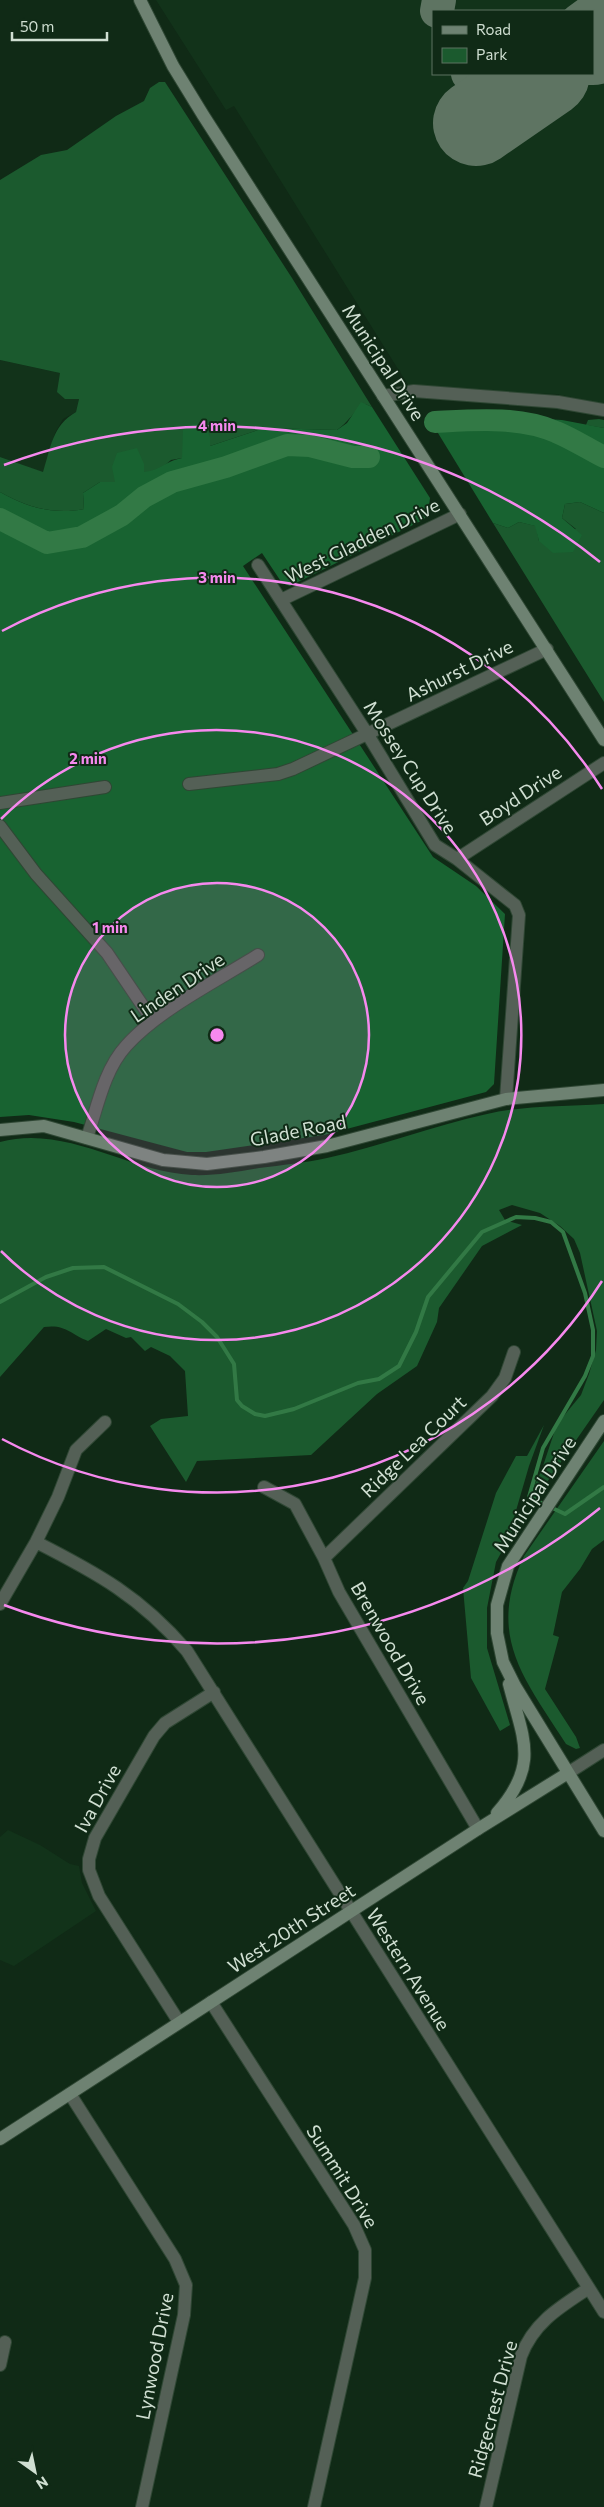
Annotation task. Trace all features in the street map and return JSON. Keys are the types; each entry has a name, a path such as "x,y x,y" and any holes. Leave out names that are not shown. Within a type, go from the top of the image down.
{"main road":[{"name":"Municipal Drive","path":"140,0 173,66 604,740"},
{"name":"Glade Road","path":"0,1130 44,1126 163,1160 207,1164 264,1157 327,1146 506,1099 604,1090"},
{"name":"Municipal Drive","path":"604,1421 508,1566 497,1606 497,1633 503,1662 514,1686 604,1831"},
{"path":"489,1822 505,1804 518,1782 526,1759 525,1748 503,1662"},
{"name":"West 20th Street","path":"0,2140 179,2022 568,1773"}],"street":[{"path":"383,396 414,391 558,402 604,410"},
{"name":"West Gladden Drive","path":"280,600 460,514"},
{"name":"Mossey Cup Drive","path":"258,565 368,735 435,845 457,859 515,905 519,915 506,1099"},
{"name":"Ashurst Drive","path":"189,784 278,774 368,735 547,649"},
{"name":"Boyd Drive","path":"457,859 604,763"},
{"path":"0,803 105,787"},
{"path":"0,826 36,874 108,953 153,1021"},
{"name":"Linden Drive","path":"87,1138 105,1081 125,1047 153,1021 258,955"},
{"name":"Ridge Lea Court","path":"324,1558 492,1396 505,1378 514,1352"},
{"path":"0,1604 36,1542 58,1497 76,1450 105,1422"},
{"name":"Brenwood Drive","path":"264,1487 295,1504 324,1558 339,1592 478,1829"},
{"name":"Western Avenue","path":"36,1542 96,1573 132,1596 176,1638 214,1692 350,1912 604,2312"},
{"name":"Iva Drive","path":"179,2022 96,1890 88,1859 95,1838 154,1736 172,1718 214,1692"},
{"name":"West 20th Street","path":"568,1773 604,1750"},
{"name":"Summit Drive","path":"211,2002 354,2225 365,2250 365,2278 314,2507"},
{"name":"Lynwood Drive","path":"70,2094 175,2259 186,2285 184,2315 142,2507"},
{"name":"Ridgecrest Drive","path":"486,2507 521,2356 526,2343 543,2320 589,2288"},
{"path":"0,2365 5,2342"}],"shaded area":[{"path":"156,0 604,0 604,404 556,394 463,391 408,385 234,106 226,110"},
{"path":"0,360 60,373 61,379 79,399 76,412 63,419 55,433 43,473 0,457"},
{"path":"8,1830 40,1845 70,1864 79,1866 82,1883 96,1911 14,1966 0,1960 0,1837"}],"green space":[{"path":"159,82 165,82 292,278 372,407 365,404 337,430 264,428 210,446 210,437 182,458 171,460 158,471 144,473 116,482 100,482 83,493 84,509 62,511 30,506 0,492 0,457 43,472 57,431 76,412 79,399 65,399 57,392 60,373 0,360 0,180 41,155 67,150 116,116 144,101 150,88"},
{"path":"361,402 372,407 430,498 428,515 423,520 290,586 282,583 262,553 243,566 433,857 476,886 505,914 494,1084 486,1092 324,1135 206,1152 187,1152 74,1122 29,1115 0,1117 0,524 33,543 55,547 76,543 107,529 149,498 159,493 237,466 273,451 298,448 349,459 370,459 369,454 333,450 309,444 280,444 226,464 166,481 136,499 122,512 82,532 49,536 36,531 27,523 0,513 0,492 30,506 61,511 84,509 83,493 100,482 115,482 112,467 117,453 137,448 144,464 144,472 150,471 182,458 183,430 193,424 204,423 210,437 210,446 264,428 337,430 347,423"},
{"path":"442,413 562,420 604,428 604,453 557,429 532,421 470,417 434,420 436,424 531,428 566,440 604,462 604,513 580,502 565,504 562,518 582,535 573,552 553,553 539,541 535,526 519,522 508,528 493,523 430,420"},
{"path":"588,420 604,420 604,428 586,425"},
{"path":"580,502 604,513 604,702 493,523 508,528 519,522 536,526 539,541 576,529 562,518 565,504"},
{"path":"604,1104 604,1400 529,1508 532,1490 541,1472 557,1424 581,1395 596,1350 597,1331 580,1253 574,1239 560,1226 540,1213 512,1205 499,1210 505,1220 522,1225 482,1246 439,1308 437,1322 417,1366 377,1394 311,1455 197,1461 186,1482 150,1426 161,1419 188,1416 185,1371 170,1356 151,1347 145,1351 131,1337 126,1338 106,1329 88,1341 63,1328 44,1327 0,1377 0,1142 24,1138 49,1139 72,1143 168,1172 209,1175 327,1158 447,1124 502,1111"},
{"path":"544,1425 529,1466 513,1521 512,1533 496,1562 487,1608 487,1648 510,1725 500,1731 471,1678 463,1588 468,1581 496,1493 516,1456 527,1456"},
{"path":"604,1441 604,1540 592,1549 580,1569 562,1592 553,1635 559,1637 545,1689 576,1737 580,1748 576,1749 566,1744 524,1677 515,1655 510,1633 509,1610 513,1584 524,1556"}],"waterway":[{"path":"435,422 497,420 527,423 562,435 604,457"},
{"path":"0,519 47,543 82,537 122,515 144,497 172,482 226,467 287,445 310,446 353,457 369,457"},
{"path":"0,1302 46,1277 73,1268 104,1267 178,1304 202,1322 217,1337 234,1364 237,1400 242,1406 255,1414 265,1416 294,1409 358,1383 379,1379 399,1366 416,1332 428,1297 482,1232 516,1217 535,1218 551,1222 563,1232 585,1293 593,1330 593,1356 585,1376 543,1448 529,1497 565,1514 604,1487"}],"taxiway":[{"path":"437,10 439,0"},
{"path":"469,75 479,82 498,90 515,89 544,75"}],"runway":[{"path":"594,41 604,34"},
{"path":"476,123 546,75"}]}
